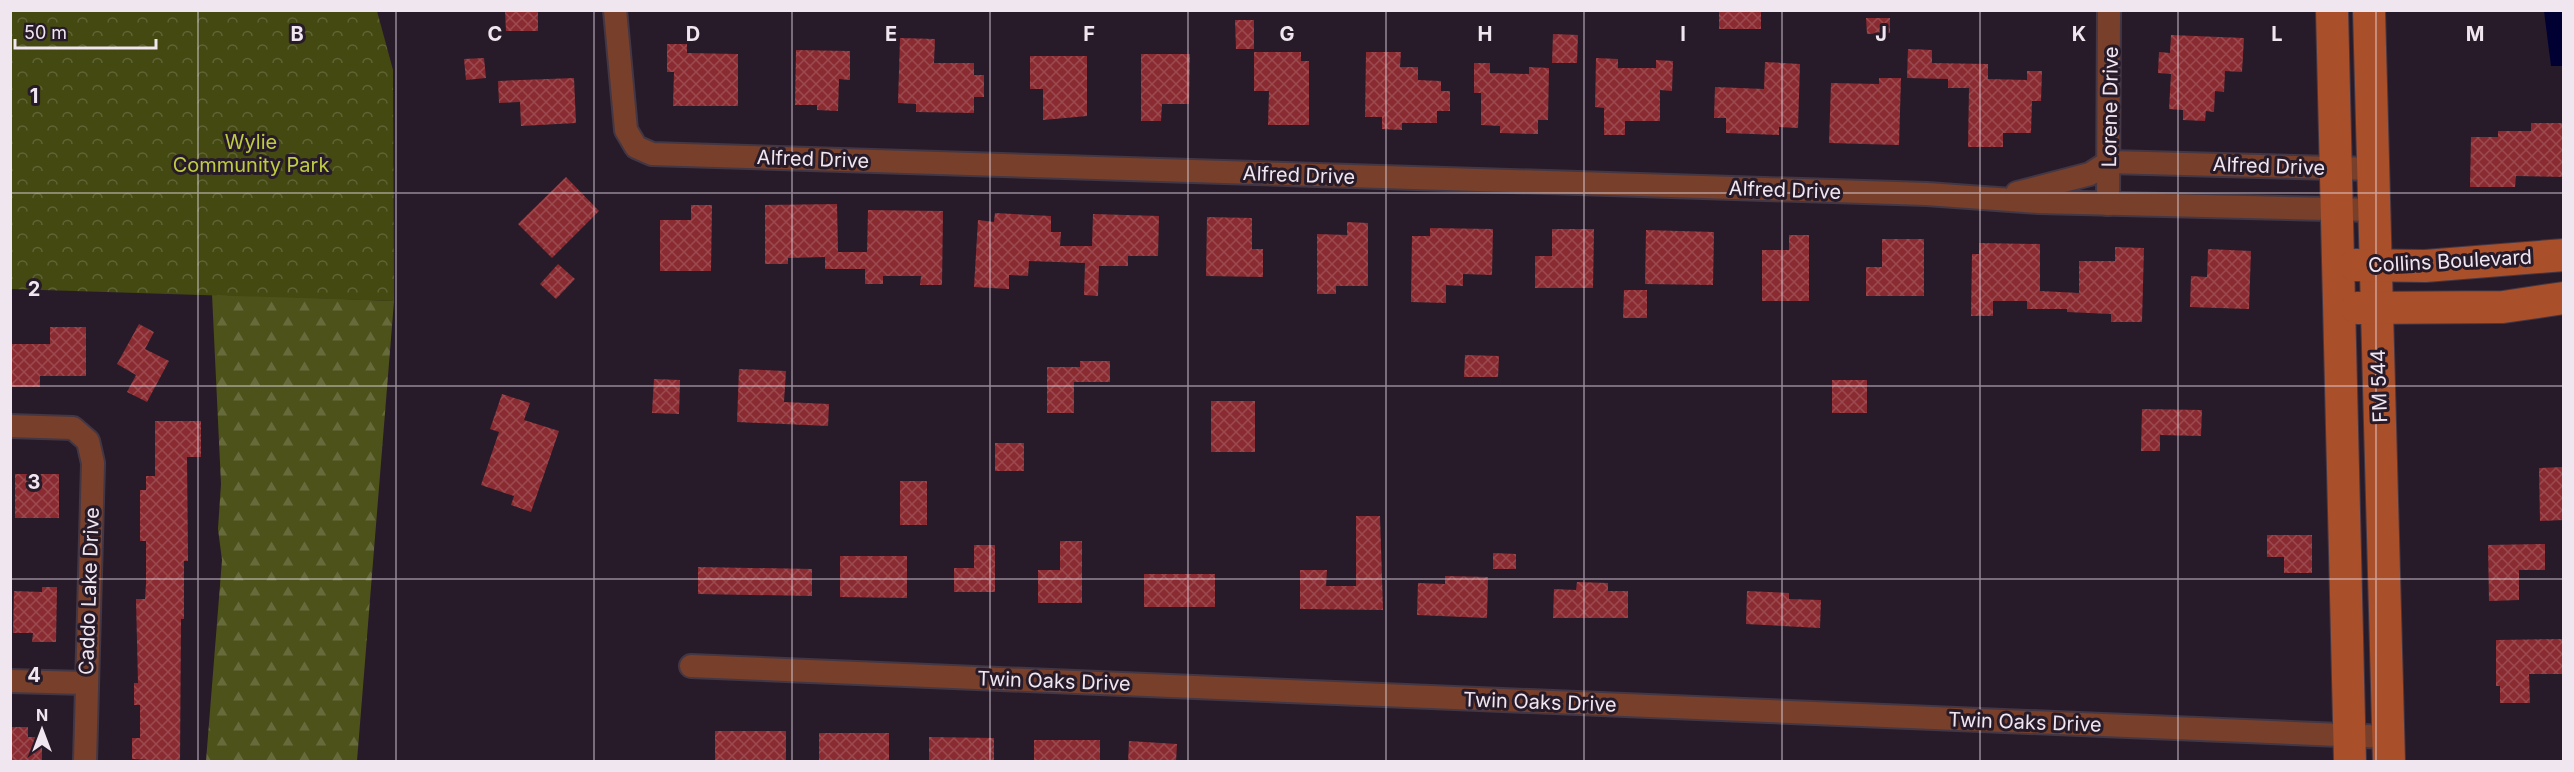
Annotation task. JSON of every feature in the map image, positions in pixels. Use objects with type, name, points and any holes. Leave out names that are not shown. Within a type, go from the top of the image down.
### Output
[{"type":"main road","name":"FM 544","points":[[2332,10],[2335,209],[2350,749]]},
{"type":"main road","name":"FM 544","points":[[2368,10],[2389,749]]},
{"type":"main road","name":"Collins Boulevard","points":[[2337,265],[2425,266],[2564,255]]},
{"type":"main road","points":[[2338,308],[2503,307],[2564,298]]},
{"type":"street","name":"Alfred Drive","points":[[615,10],[626,130],[636,147],[652,154],[1927,194],[2108,204],[2374,210]]},
{"type":"street","name":"Lorene Drive","points":[[2108,204],[2109,10]]},
{"type":"street","name":"Alfred Drive","points":[[1993,199],[2066,182],[2090,174],[2109,162],[2373,169]]},
{"type":"street","name":"Caddo Lake Drive","points":[[10,426],[72,428],[88,441],[93,463],[85,762]]},
{"type":"street","name":"Twin Oaks Drive","points":[[691,666],[2350,749],[2389,749]]},
{"type":"street","points":[[10,681],[86,683]]},
{"type":"green space","name":"Wylie Community Park","points":[[11,10],[377,11],[393,70],[394,301],[11,289]]},
{"type":"green space","points":[[212,294],[394,301],[357,761],[206,761],[222,560],[218,529],[221,484]]},
{"type":"shaded area","points":[[2544,11],[2563,11],[2563,66],[2551,66]]},
{"type":"building","points":[[505,10],[538,10],[538,31],[506,31]]},
{"type":"building","points":[[1719,10],[1761,10],[1761,29],[1719,29]]},
{"type":"building","points":[[1866,18],[1890,18],[1890,33],[1867,34]]},
{"type":"building","points":[[1235,20],[1254,20],[1254,49],[1236,49]]},
{"type":"building","points":[[1553,34],[1578,35],[1577,63],[1552,63]]},
{"type":"building","points":[[2171,35],[2244,38],[2242,72],[2225,71],[2224,92],[2215,91],[2214,112],[2206,111],[2205,121],[2183,120],[2183,110],[2169,109],[2171,74],[2158,73],[2159,52],[2170,53]]},
{"type":"building","points":[[900,38],[935,39],[934,63],[974,63],[974,75],[984,75],[984,97],[974,97],[974,113],[916,112],[916,104],[898,103]]},
{"type":"building","points":[[667,44],[687,44],[687,53],[738,54],[738,106],[673,106],[674,72],[667,72]]},
{"type":"building","points":[[1908,49],[1932,50],[1932,63],[1988,64],[1988,79],[2027,80],[2027,71],[2042,71],[2041,101],[2032,101],[2031,133],[2003,133],[2003,147],[1968,147],[1969,88],[1948,88],[1948,79],[1907,78]]},
{"type":"building","points":[[796,50],[850,51],[850,80],[839,79],[838,111],[817,110],[817,105],[795,105]]},
{"type":"building","points":[[1254,52],[1301,52],[1301,61],[1309,61],[1309,125],[1268,125],[1269,91],[1254,91]]},
{"type":"building","points":[[1366,52],[1401,52],[1400,67],[1418,67],[1418,80],[1441,81],[1441,91],[1450,91],[1450,111],[1437,111],[1437,123],[1402,123],[1402,130],[1382,129],[1382,117],[1365,117]]},
{"type":"building","points":[[1141,54],[1190,54],[1189,104],[1162,104],[1161,121],[1141,121]]},
{"type":"building","points":[[1030,56],[1087,56],[1087,116],[1043,120],[1043,89],[1030,89]]},
{"type":"building","points":[[484,58],[486,78],[466,80],[464,59]]},
{"type":"building","points":[[1596,58],[1618,59],[1618,68],[1656,68],[1656,60],[1673,61],[1672,91],[1660,90],[1660,121],[1625,121],[1625,135],[1604,135],[1604,108],[1595,107]]},
{"type":"building","points":[[1765,62],[1800,64],[1798,128],[1779,127],[1779,135],[1726,133],[1726,118],[1714,118],[1715,87],[1764,89]]},
{"type":"building","points":[[1474,63],[1490,63],[1490,73],[1529,74],[1529,67],[1549,68],[1548,120],[1538,120],[1538,134],[1500,133],[1500,126],[1481,125],[1481,93],[1474,93]]},
{"type":"building","points":[[574,78],[576,123],[521,126],[520,102],[499,103],[498,81]]},
{"type":"building","points":[[1879,78],[1901,78],[1899,145],[1829,143],[1831,83],[1879,84]]},
{"type":"building","points":[[2531,123],[2564,123],[2564,177],[2516,176],[2515,187],[2470,187],[2471,137],[2498,137],[2498,131],[2531,131]]},
{"type":"building","points":[[566,177],[599,211],[552,258],[518,224]]},
{"type":"building","points":[[837,204],[838,252],[867,252],[868,210],[943,211],[942,285],[920,285],[921,276],[883,276],[883,284],[865,284],[865,269],[825,269],[825,257],[788,258],[788,264],[765,264],[765,205]]},
{"type":"building","points":[[691,205],[712,205],[711,271],[660,271],[660,220],[691,220]]},
{"type":"building","points":[[995,213],[1051,216],[1051,232],[1061,232],[1060,246],[1092,246],[1093,214],[1159,216],[1158,256],[1128,256],[1128,266],[1099,266],[1098,296],[1084,295],[1085,263],[1029,261],[1028,276],[1009,275],[1009,289],[974,287],[978,220],[994,222]]},
{"type":"building","points":[[1207,217],[1252,218],[1252,249],[1263,249],[1263,277],[1206,276]]},
{"type":"building","points":[[1347,222],[1368,223],[1368,286],[1336,286],[1336,294],[1317,294],[1317,234],[1347,235]]},
{"type":"building","points":[[1430,228],[1493,229],[1492,275],[1463,274],[1463,286],[1446,285],[1446,303],[1411,302],[1412,236],[1430,236]]},
{"type":"building","points":[[1552,229],[1594,229],[1593,288],[1535,288],[1535,256],[1552,256]]},
{"type":"building","points":[[1646,230],[1714,232],[1713,285],[1645,284]]},
{"type":"building","points":[[1789,235],[1809,235],[1809,301],[1762,301],[1762,250],[1789,250]]},
{"type":"building","points":[[1882,239],[1924,239],[1924,296],[1866,296],[1866,267],[1882,267]]},
{"type":"building","points":[[1979,243],[2040,244],[2040,291],[2079,293],[2079,261],[2115,261],[2115,247],[2144,248],[2142,322],[2111,322],[2111,314],[2067,312],[2067,309],[2027,309],[2027,301],[1993,301],[1993,316],[1971,316],[1972,254],[1979,254]]},
{"type":"building","points":[[2208,249],[2251,251],[2249,309],[2190,307],[2191,276],[2207,277]]},
{"type":"building","points":[[558,264],[575,279],[556,299],[540,284]]},
{"type":"building","points":[[1624,290],[1647,290],[1647,318],[1623,318]]},
{"type":"building","points":[[139,324],[154,332],[145,349],[169,361],[147,402],[127,392],[136,375],[117,364]]},
{"type":"building","points":[[50,327],[86,327],[86,376],[40,376],[40,387],[10,387],[10,344],[50,344]]},
{"type":"building","points":[[1465,355],[1499,356],[1498,377],[1464,377]]},
{"type":"building","points":[[1080,361],[1110,361],[1110,382],[1074,382],[1074,413],[1047,413],[1047,367],[1080,367]]},
{"type":"building","points":[[739,369],[786,371],[784,402],[829,404],[828,426],[737,422]]},
{"type":"building","points":[[654,379],[680,380],[679,414],[652,413]]},
{"type":"building","points":[[1832,380],[1867,380],[1867,413],[1832,413]]},
{"type":"building","points":[[502,394],[530,403],[524,420],[559,431],[531,512],[511,505],[514,496],[481,485],[499,432],[490,429]]},
{"type":"building","points":[[1211,401],[1255,401],[1255,452],[1211,452]]},
{"type":"building","points":[[2142,409],[2202,410],[2201,436],[2160,435],[2160,451],[2141,451]]},
{"type":"building","points":[[155,421],[201,421],[201,457],[187,457],[188,561],[184,561],[184,619],[181,619],[180,762],[132,759],[132,738],[140,738],[140,705],[134,705],[134,683],[138,683],[136,599],[145,599],[146,584],[146,541],[140,541],[140,490],[146,490],[146,476],[155,476]]},
{"type":"building","points":[[995,443],[1024,443],[1024,471],[995,471]]},
{"type":"building","points":[[2564,467],[2564,520],[2540,521],[2539,468]]},
{"type":"building","points":[[15,474],[59,474],[59,518],[15,518]]},
{"type":"building","points":[[900,481],[927,481],[927,525],[900,525]]},
{"type":"building","points":[[1356,516],[1380,516],[1383,610],[1300,609],[1300,570],[1327,570],[1326,586],[1356,586]]},
{"type":"building","points":[[2267,535],[2312,535],[2312,573],[2284,573],[2284,557],[2267,557]]},
{"type":"building","points":[[1060,541],[1082,541],[1082,603],[1038,603],[1038,570],[1060,570]]},
{"type":"building","points":[[2545,544],[2545,570],[2519,570],[2519,600],[2489,601],[2488,545]]},
{"type":"building","points":[[974,545],[995,545],[995,592],[954,592],[954,568],[974,568]]},
{"type":"building","points":[[1493,553],[1516,554],[1516,569],[1493,569]]},
{"type":"building","points":[[840,556],[907,556],[907,598],[840,597]]},
{"type":"building","points":[[698,567],[812,569],[812,596],[698,594]]},
{"type":"building","points":[[1144,574],[1215,574],[1215,607],[1144,607]]},
{"type":"building","points":[[1445,576],[1488,577],[1487,618],[1417,615],[1418,583],[1445,584]]},
{"type":"building","points":[[1577,582],[1608,583],[1608,591],[1628,591],[1628,618],[1553,618],[1554,589],[1576,590]]},
{"type":"building","points":[[42,587],[57,587],[56,642],[32,642],[33,633],[13,633],[14,591],[42,592]]},
{"type":"building","points":[[1747,591],[1789,593],[1789,599],[1821,600],[1820,628],[1746,624]]},
{"type":"building","points":[[2563,639],[2564,674],[2529,674],[2530,703],[2500,703],[2500,686],[2496,686],[2496,640]]},
{"type":"building","points":[[10,727],[28,727],[28,737],[42,737],[42,762],[10,762]]},
{"type":"building","points":[[715,731],[786,731],[786,762],[715,760]]},
{"type":"building","points":[[819,733],[889,733],[889,762],[819,762]]},
{"type":"building","points":[[929,737],[994,738],[994,762],[929,762]]},
{"type":"building","points":[[1034,740],[1100,740],[1100,762],[1034,762]]},
{"type":"building","points":[[1129,741],[1177,744],[1176,762],[1128,762]]}]
